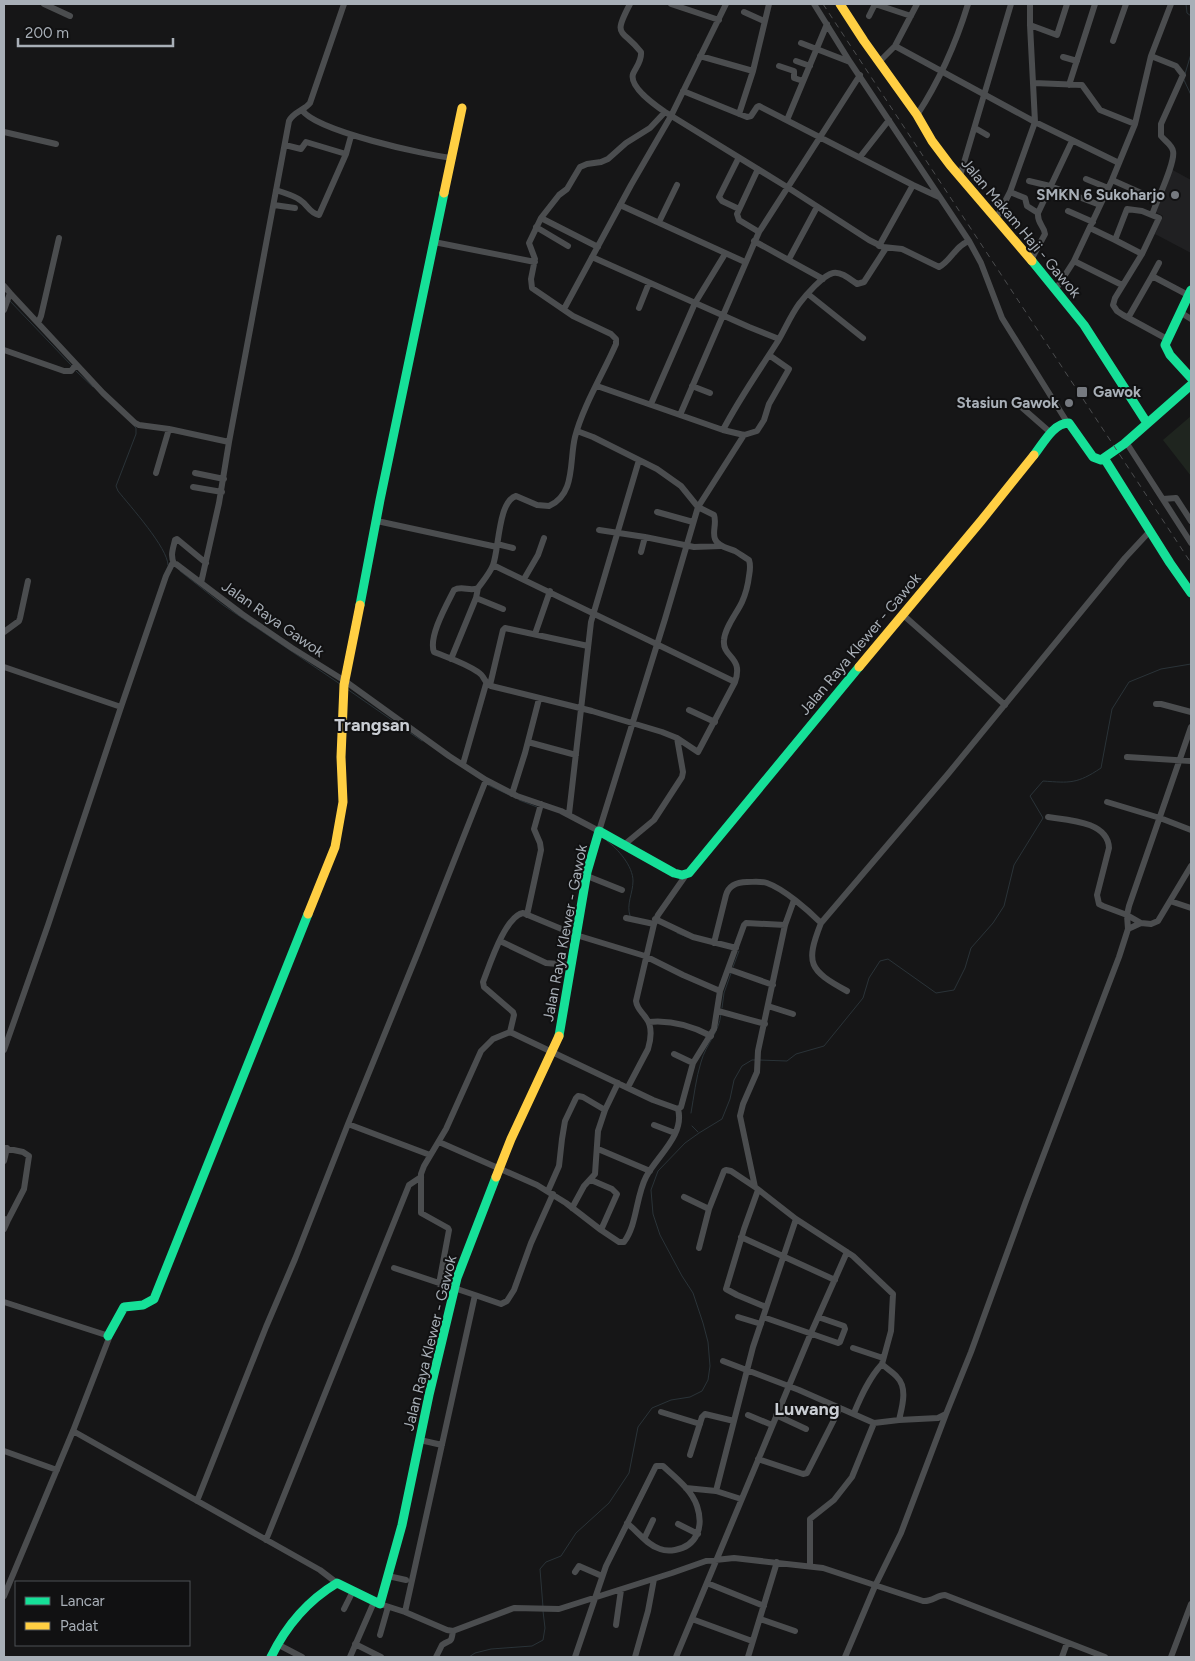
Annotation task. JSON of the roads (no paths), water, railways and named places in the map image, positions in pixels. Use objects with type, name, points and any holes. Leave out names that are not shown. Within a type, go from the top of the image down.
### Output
[{"type":"street","points":[[44,4],[70,16]]},
{"type":"street","points":[[201,583],[222,492],[229,442],[290,119],[309,105],[312,99],[344,4]]},
{"type":"street","points":[[630,4],[620,26],[623,35],[642,54],[632,76],[633,82],[649,100],[668,114],[883,247],[902,249],[938,267],[944,264],[963,243],[970,241]]},
{"type":"street","points":[[673,4],[719,20]]},
{"type":"street","points":[[564,308],[668,114],[684,91],[726,4]]},
{"type":"street","points":[[739,114],[753,71],[769,4]]},
{"type":"street","points":[[814,4],[850,62],[970,241],[981,263],[1002,318],[1067,422],[1092,457],[1098,460],[1104,458],[1126,442],[1191,385]]},
{"type":"street","name":"Jalan Makam Haji - Gawok","points":[[840,4],[941,153],[1056,290],[1094,339],[1147,423]]},
{"type":"street","points":[[869,16],[875,4],[911,16]]},
{"type":"street","points":[[879,62],[895,46],[917,4]]},
{"type":"street","points":[[917,115],[943,71],[960,30],[968,4]]},
{"type":"street","points":[[960,176],[1011,4]]},
{"type":"street","points":[[996,219],[1010,192],[1035,122],[1029,4]]},
{"type":"street","points":[[1030,25],[1057,35],[1067,4]]},
{"type":"street","points":[[1069,85],[1095,4]]},
{"type":"street","points":[[1113,41],[1126,4]]},
{"type":"street","points":[[1056,290],[1074,261],[1119,163],[1134,124],[1151,56],[1171,4]]},
{"type":"street","points":[[744,12],[764,21]]},
{"type":"street","points":[[787,120],[827,24]]},
{"type":"street","points":[[801,43],[850,62]]},
{"type":"street","points":[[895,46],[1035,122],[1119,163]]},
{"type":"street","points":[[700,56],[753,71]]},
{"type":"street","points":[[1151,56],[1176,66],[1183,75],[1161,124],[1161,136],[1172,147],[1174,155],[1172,165],[1152,214]]},
{"type":"street","points":[[1063,57],[1077,61]]},
{"type":"street","points":[[796,62],[810,66]]},
{"type":"street","points":[[779,66],[793,70],[794,78],[803,81]]},
{"type":"street","points":[[680,415],[754,241],[860,75]]},
{"type":"street","points":[[1034,83],[1083,86],[1100,110],[1134,124]]},
{"type":"street","points":[[684,91],[750,117],[759,106],[940,197]]},
{"type":"street","points":[[4,1596],[74,1432],[108,1341],[108,1336],[124,1307],[139,1306],[154,1299],[278,986],[336,847],[343,802],[341,758],[344,685],[380,500],[462,108]]},
{"type":"street","points":[[302,110],[308,116],[351,136],[452,158]]},
{"type":"street","points":[[452,659],[476,598],[478,588],[493,565],[503,514],[508,502],[512,496],[517,496],[544,507],[552,505],[560,499],[569,483],[572,453],[577,431],[616,344],[616,339],[611,334],[573,316],[564,308],[532,288],[531,279],[535,262],[529,244],[541,218],[567,189],[580,167],[608,159],[626,143],[668,114]]},
{"type":"street","points":[[860,157],[889,120]]},
{"type":"street","points":[[975,128],[988,135]]},
{"type":"street","points":[[4,132],[56,144]]},
{"type":"street","points":[[276,190],[298,199],[311,212],[319,215],[346,154],[351,136]]},
{"type":"street","points":[[1031,260],[1045,234],[1045,230],[1039,222],[1038,213],[1072,141]]},
{"type":"street","points":[[285,145],[301,149],[306,142],[346,154]]},
{"type":"street","points":[[738,158],[719,197],[722,201],[738,209]]},
{"type":"street","points":[[758,169],[738,209],[737,216],[739,220],[759,232]]},
{"type":"street","points":[[1086,179],[1108,188]]},
{"type":"street","points":[[1112,180],[1157,200]]},
{"type":"street","points":[[1030,182],[1050,186],[1100,204]]},
{"type":"street","points":[[659,222],[677,185]]},
{"type":"street","points":[[723,430],[798,306],[808,294],[830,274],[836,272],[857,284],[861,283],[872,271],[913,185]]},
{"type":"street","points":[[1010,192],[1025,198],[1027,206],[1038,213]]},
{"type":"street","points":[[274,205],[295,208]]},
{"type":"street","points":[[620,205],[745,262]]},
{"type":"street","points":[[788,259],[817,207]]},
{"type":"street","points":[[1115,240],[1127,209],[1152,214],[1159,218],[1142,254],[1122,285],[1113,306],[1128,318],[1167,339]]},
{"type":"street","points":[[1068,211],[1142,254]]},
{"type":"street","points":[[541,218],[598,247]]},
{"type":"street","points":[[536,227],[568,246]]},
{"type":"street","points":[[39,321],[59,238]]},
{"type":"street","points":[[754,241],[823,279]]},
{"type":"street","points":[[434,242],[535,262]]},
{"type":"street","points":[[650,404],[695,303],[725,254]]},
{"type":"street","points":[[592,257],[779,339]]},
{"type":"street","points":[[1074,261],[1122,285]]},
{"type":"street","points":[[1128,318],[1159,263]]},
{"type":"street","points":[[1152,276],[1190,292],[1167,339],[1166,348],[1191,378]]},
{"type":"street","points":[[638,308],[649,283]]},
{"type":"street","points":[[4,286],[9,296],[39,321],[75,367],[135,423],[229,442]]},
{"type":"street","points":[[808,294],[864,338]]},
{"type":"street","points":[[4,310],[9,296]]},
{"type":"street","points":[[1180,312],[1191,319]]},
{"type":"street","points":[[4,350],[68,372],[75,367]]},
{"type":"street","points":[[597,386],[723,430],[744,435],[757,430],[762,424],[769,404],[789,371],[789,368],[769,355]]},
{"type":"street","points":[[692,386],[710,393]]},
{"type":"street","points":[[1019,405],[1051,433]]},
{"type":"street","name":"Jalan Raya Klewer - Gawok","points":[[381,1604],[402,1525],[454,1288],[499,1168],[524,1110],[553,1051],[562,1020],[587,876],[599,830],[678,875],[689,873],[981,521],[1051,433],[1060,424],[1067,422]]},
{"type":"street","points":[[156,473],[169,429]]},
{"type":"street","points":[[478,588],[475,590],[455,589],[437,627],[433,650],[480,673],[488,684],[662,732],[677,738],[698,752],[735,682],[738,672],[738,665],[725,648],[724,640],[725,634],[746,592],[749,560],[718,544],[715,538],[716,519],[714,516],[698,507],[676,482],[657,469],[577,431]]},
{"type":"street","points":[[599,830],[658,644],[698,507],[744,435]]},
{"type":"street","points":[[1126,442],[1191,544]]},
{"type":"street","points":[[1104,458],[1191,593]]},
{"type":"street","points":[[569,814],[580,709],[593,614],[639,460]]},
{"type":"street","points":[[195,473],[224,479]]},
{"type":"street","points":[[193,487],[222,492]]},
{"type":"street","points":[[1163,499],[1176,498],[1191,522]]},
{"type":"street","points":[[657,512],[694,522]]},
{"type":"street","points":[[377,521],[514,548]]},
{"type":"street","points":[[599,530],[699,548],[722,546]]},
{"type":"street","points":[[847,991],[825,979],[818,973],[812,962],[812,949],[822,923],[1005,705],[1125,558],[1150,531]]},
{"type":"street","points":[[641,552],[644,537]]},
{"type":"street","points":[[524,579],[538,554],[544,538]]},
{"type":"street","points":[[4,1050],[121,707],[172,565],[176,539],[206,563]]},
{"type":"street","name":"Jalan Raya Gawok","points":[[172,565],[178,565],[242,614],[463,764],[486,782],[540,807],[569,814],[599,830]]},
{"type":"street","points":[[493,565],[735,682]]},
{"type":"street","points":[[4,632],[19,621],[28,581]]},
{"type":"street","points":[[535,634],[550,591]]},
{"type":"street","points":[[476,598],[503,609]]},
{"type":"street","points":[[902,614],[1005,705]]},
{"type":"street","points":[[463,764],[504,629],[508,628],[588,646]]},
{"type":"street","points":[[4,666],[121,707]]},
{"type":"street","points":[[512,794],[539,699]]},
{"type":"street","points":[[1156,704],[1191,712]]},
{"type":"street","points":[[689,710],[715,722]]},
{"type":"street","points":[[846,1657],[875,1586],[901,1533],[1119,958],[1128,928],[1127,915],[1191,727]]},
{"type":"street","points":[[624,844],[654,820],[682,778],[683,772],[677,738]]},
{"type":"street","points":[[528,742],[576,755]]},
{"type":"street","points":[[1127,757],[1191,761]]},
{"type":"street","points":[[197,1501],[486,782]]},
{"type":"street","points":[[1107,802],[1160,818],[1191,830]]},
{"type":"street","points":[[526,915],[541,850],[534,830],[540,807]]},
{"type":"street","points":[[1048,817],[1089,824],[1101,831],[1109,843],[1109,848],[1097,896],[1098,900],[1103,906],[1127,915],[1141,923],[1156,923],[1191,866]]},
{"type":"street","points":[[628,1087],[648,1049],[651,1029],[649,1022],[639,1010],[636,1002],[654,922],[686,875]]},
{"type":"street","points":[[587,876],[622,890]]},
{"type":"street","points":[[714,943],[728,888],[742,882],[764,882],[774,886],[822,923]]},
{"type":"street","points":[[766,1307],[736,1295],[726,1288],[757,1189],[740,1120],[741,1111],[757,1072],[759,1048],[785,925],[794,900]]},
{"type":"street","points":[[1170,901],[1191,908]]},
{"type":"street","points":[[510,1032],[513,1012],[484,986],[483,982],[500,941],[515,916],[521,913],[576,935],[645,956],[720,991]]},
{"type":"street","points":[[626,918],[654,922],[693,937],[736,948]]},
{"type":"street","points":[[678,1109],[681,1107],[693,1063],[711,1036],[716,1024],[720,1011],[720,991],[731,970],[736,948],[746,923],[785,925]]},
{"type":"street","points":[[1128,928],[1141,923]]},
{"type":"street","points":[[500,941],[546,963],[571,965]]},
{"type":"street","points":[[731,970],[773,984]]},
{"type":"street","points":[[768,1006],[793,1014]]},
{"type":"street","points":[[720,1011],[765,1024]]},
{"type":"street","points":[[649,1022],[679,1024],[711,1036]]},
{"type":"street","points":[[439,1284],[449,1230],[421,1214],[422,1172],[430,1154],[446,1129],[481,1051],[489,1042],[510,1032],[653,1100],[678,1109]]},
{"type":"street","points":[[674,1054],[693,1063]]},
{"type":"street","points":[[572,1208],[584,1186],[595,1174],[598,1127],[618,1083]]},
{"type":"street","points":[[394,1268],[501,1304],[507,1301],[514,1290],[551,1193],[559,1166],[566,1121],[576,1098],[578,1096],[582,1097],[605,1110]]},
{"type":"street","points":[[439,1142],[551,1193],[601,1230],[619,1242],[624,1242],[630,1231],[645,1179],[672,1141],[680,1120],[678,1109]]},
{"type":"street","points":[[348,1124],[430,1154]]},
{"type":"street","points":[[654,1124],[675,1133]]},
{"type":"street","points":[[4,1161],[5,1148],[26,1153],[29,1156],[24,1189],[6,1220],[4,1230]]},
{"type":"street","points":[[598,1149],[650,1171]]},
{"type":"street","points":[[699,1248],[709,1209],[722,1174],[726,1170],[731,1171],[796,1219],[847,1252],[894,1295],[891,1331],[883,1361],[864,1391],[854,1414]]},
{"type":"street","points":[[266,1540],[409,1185],[421,1177]]},
{"type":"street","points":[[590,1180],[612,1189],[617,1194],[601,1230]]},
{"type":"street","points":[[684,1198],[709,1209]]},
{"type":"street","points":[[716,1491],[747,1370],[796,1219]]},
{"type":"street","points":[[741,1237],[783,1258],[835,1280]]},
{"type":"street","points":[[676,1657],[776,1415],[847,1252]]},
{"type":"street","points":[[405,1612],[475,1295]]},
{"type":"street","points":[[4,1302],[108,1336]]},
{"type":"street","points":[[738,1317],[761,1324]]},
{"type":"street","points":[[763,1317],[840,1342],[845,1329],[844,1326],[818,1317]]},
{"type":"street","points":[[853,1348],[883,1361],[897,1376],[902,1384],[903,1398],[899,1420]]},
{"type":"street","points":[[722,1361],[789,1386],[874,1423],[940,1418],[946,1414]]},
{"type":"street","points":[[758,1459],[803,1474],[807,1473],[840,1408]]},
{"type":"street","points":[[661,1412],[700,1424]]},
{"type":"street","points":[[690,1454],[702,1417],[707,1414],[734,1421]]},
{"type":"street","points":[[748,1415],[772,1426]]},
{"type":"street","points":[[776,1415],[806,1429]]},
{"type":"street","points":[[810,1566],[810,1519],[834,1500],[852,1478],[874,1423]]},
{"type":"street","points":[[74,1432],[320,1570],[353,1591],[447,1630],[453,1631],[514,1608],[559,1609],[706,1561],[744,1558],[823,1568],[928,1602],[941,1595],[945,1595],[1105,1657]]},
{"type":"street","points":[[420,1440],[442,1445]]},
{"type":"street","points":[[4,1451],[57,1470]]},
{"type":"street","points":[[575,1657],[602,1576],[627,1523],[656,1466],[663,1466],[686,1488],[697,1506],[698,1534],[688,1546],[667,1551],[656,1548],[627,1523]]},
{"type":"street","points":[[686,1488],[716,1491],[741,1499]]},
{"type":"street","points":[[644,1539],[653,1520]]},
{"type":"street","points":[[678,1524],[698,1534]]},
{"type":"street","points":[[748,1657],[777,1562]]},
{"type":"street","points":[[575,1572],[579,1566],[602,1576]]},
{"type":"street","points":[[388,1576],[406,1580]]},
{"type":"street","points":[[635,1657],[648,1611],[654,1579]]},
{"type":"street","points":[[271,1657],[287,1629],[311,1602],[327,1588],[338,1582]]},
{"type":"street","points":[[707,1583],[764,1606]]},
{"type":"street","points":[[616,1626],[621,1590]]},
{"type":"street","points":[[344,1609],[353,1591]]},
{"type":"street","points":[[380,1635],[381,1604]]},
{"type":"street","points":[[350,1657],[355,1644],[381,1604]]},
{"type":"street","points":[[1171,1657],[1191,1604]]},
{"type":"street","points":[[692,1619],[752,1641]]},
{"type":"street","points":[[760,1619],[795,1630]]},
{"type":"street","points":[[436,1657],[442,1645],[451,1641],[453,1631]]},
{"type":"street","points":[[1062,1657],[1067,1643]]},
{"type":"street","points":[[277,1644],[302,1657]]},
{"type":"street","points":[[355,1644],[381,1657]]},
{"type":"waterway","points":[[1186,4],[1187,13],[1191,16]]},
{"type":"waterway","points":[[1185,74],[1191,54]]},
{"type":"waterway","points":[[1184,80],[1191,95]]},
{"type":"waterway","points":[[9,300],[72,366]]},
{"type":"waterway","points":[[76,371],[93,387]]},
{"type":"waterway","points":[[134,426],[136,434],[116,486],[162,548],[168,565]]},
{"type":"waterway","points":[[180,571],[223,605],[340,684]]},
{"type":"waterway","points":[[759,1060],[787,1061],[796,1054],[824,1046],[863,998],[869,978],[880,961],[888,959],[936,993],[954,990],[965,968],[971,948],[993,923],[1004,906],[1014,865],[1043,818],[1030,796],[1043,781],[1079,780],[1101,768],[1112,709],[1129,682],[1161,669],[1191,664]]},
{"type":"waterway","points":[[347,689],[422,741]]},
{"type":"waterway","points":[[488,785],[509,795]]},
{"type":"waterway","points":[[519,800],[537,807]]},
{"type":"waterway","points":[[607,841],[624,858],[632,875],[630,916]]},
{"type":"waterway","points":[[677,933],[687,937]]},
{"type":"waterway","points":[[733,967],[739,951]]},
{"type":"waterway","points":[[722,1008],[724,993],[731,973]]},
{"type":"waterway","points":[[691,1113],[701,1062],[718,1027],[721,1014]]},
{"type":"waterway","points":[[543,1607],[540,1569],[546,1562],[561,1556],[576,1533],[609,1503],[629,1473],[638,1427],[652,1408],[671,1400],[690,1397],[702,1391],[708,1380],[710,1366],[708,1342],[703,1323],[693,1293],[660,1235],[653,1214],[651,1190],[658,1171],[685,1143],[722,1119],[730,1099],[734,1080],[742,1066],[755,1060]]},
{"type":"waterway","points":[[692,1126],[698,1132]]},
{"type":"waterway","points":[[469,1657],[475,1653],[491,1649],[532,1646],[543,1640],[545,1628],[543,1611]]},
{"type":"railway","points":[[823,4],[1191,563]]},
{"type":"place","name":"SMKN 6 Sukoharjo","points":[[1175,195]]},
{"type":"place","name":"Gawok","points":[[1082,392]]},
{"type":"place","name":"Stasiun Gawok","points":[[1069,403]]},
{"type":"district","name":"Trangsan","points":[[372,725]]},
{"type":"district","name":"Luwang","points":[[807,1409]]}]
